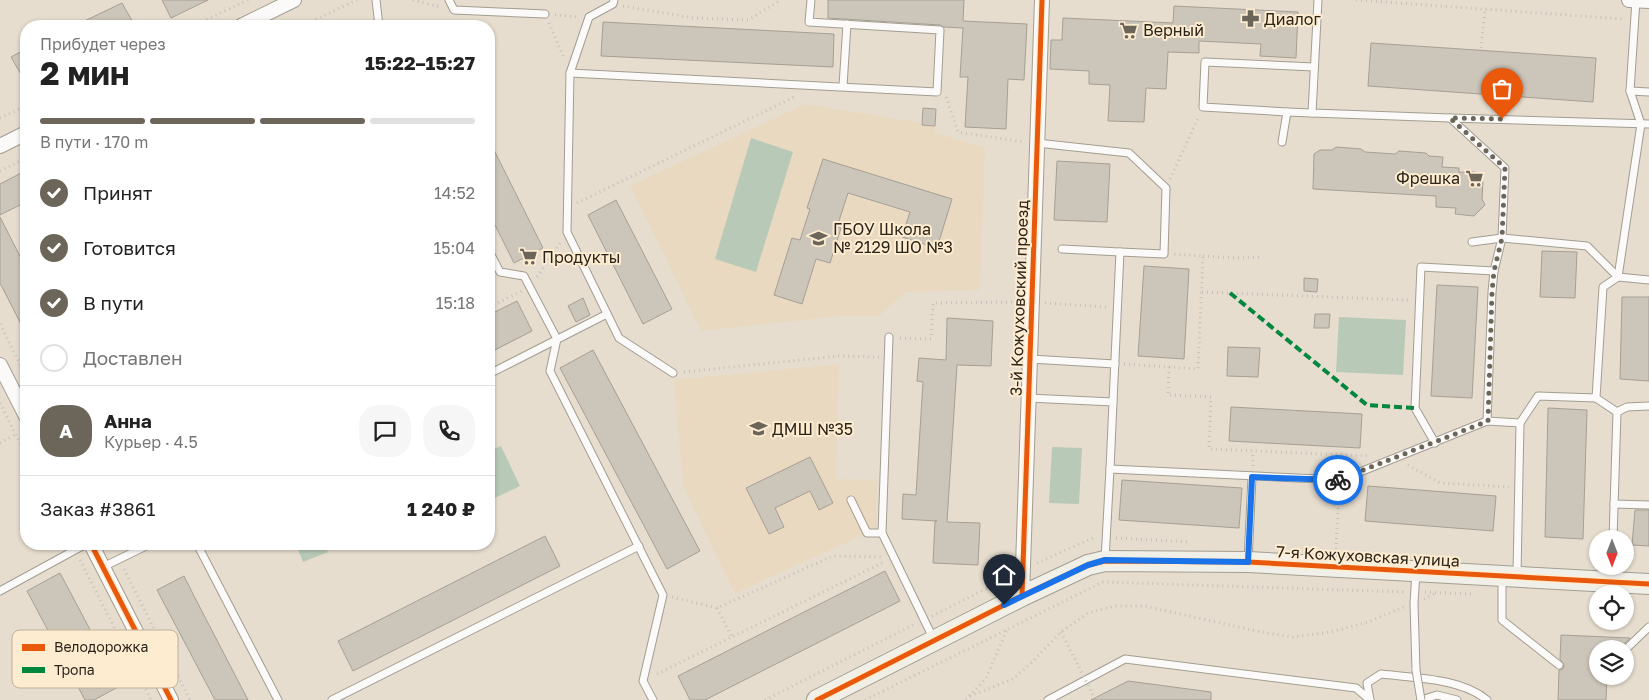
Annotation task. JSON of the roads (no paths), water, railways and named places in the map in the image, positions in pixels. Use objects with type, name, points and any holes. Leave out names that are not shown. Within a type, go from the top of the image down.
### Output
[{"type":"street","points":[[253,20],[294,0]]},
{"type":"street","name":"3-й Кожуховский проезд","points":[[1022,596],[1042,0]]},
{"type":"street","points":[[1629,0],[1649,1]]},
{"type":"street","points":[[0,146],[20,136]]},
{"type":"street","points":[[2,375],[20,406]]},
{"type":"street","points":[[94,550],[135,630]]},
{"type":"street","name":"7-я Кожуховская улица","points":[[817,700],[1022,596],[1088,565],[1105,560],[1248,562],[1509,577],[1589,575]]},
{"type":"street","name":"7-я Кожуховская улица","points":[[1616,575],[1649,584]]},
{"type":"street","points":[[165,688],[171,700]]},
{"type":"lane","points":[[376,0],[378,20]]},
{"type":"lane","points":[[449,0],[454,10],[545,14]]},
{"type":"lane","points":[[570,73],[937,92],[940,30],[809,22],[811,0]]},
{"type":"lane","points":[[1312,112],[1318,0]]},
{"type":"lane","points":[[1618,277],[1640,124],[1630,91],[1636,0]]},
{"type":"lane","points":[[614,2],[589,17],[570,73],[567,232],[619,338],[673,373]]},
{"type":"lane","points":[[843,86],[847,24]]},
{"type":"lane","points":[[1314,67],[1205,62],[1203,107],[1287,112],[1649,124]]},
{"type":"lane","points":[[1630,91],[1649,92]]},
{"type":"lane","points":[[1282,142],[1287,112]]},
{"type":"lane","points":[[1450,118],[1505,168],[1502,238],[1494,271],[1492,292],[1488,421]]},
{"type":"lane","points":[[1037,143],[1129,154],[1166,188],[1164,254],[1062,248]]},
{"type":"lane","points":[[1472,242],[1502,238],[1587,246],[1618,277]]},
{"type":"lane","points":[[1105,560],[1120,252]]},
{"type":"lane","points":[[495,262],[500,272],[524,276],[530,287],[556,339],[550,372],[663,595],[643,681],[653,700]]},
{"type":"lane","points":[[1435,443],[1415,408],[1421,268],[1494,271]]},
{"type":"lane","points":[[1596,398],[1603,287],[1618,277],[1649,280]]},
{"type":"lane","points":[[495,371],[607,314]]},
{"type":"lane","points":[[889,337],[882,534],[892,558],[934,640]]},
{"type":"lane","points":[[1030,359],[1115,364]]},
{"type":"lane","points":[[1559,665],[1502,620],[1519,487],[1520,423],[1538,396],[1596,398],[1616,412]]},
{"type":"lane","points":[[1028,398],[1113,402]]},
{"type":"lane","points":[[1616,412],[1627,407],[1649,406]]},
{"type":"lane","points":[[1613,530],[1616,412]]},
{"type":"lane","points":[[1110,469],[1340,480],[1488,421],[1520,423]]},
{"type":"lane","points":[[1248,562],[1252,477]]},
{"type":"lane","points":[[851,500],[867,533],[882,534]]},
{"type":"lane","points":[[1614,504],[1649,505]]},
{"type":"lane","points":[[332,700],[639,546]]},
{"type":"lane","points":[[0,591],[75,550]]},
{"type":"lane","points":[[103,567],[138,550]]},
{"type":"lane","points":[[200,550],[278,700]]},
{"type":"lane","points":[[1416,571],[1414,592],[1416,670],[1421,700],[1436,695],[1457,700]]},
{"type":"lane","points":[[1634,641],[1649,627]]},
{"type":"lane","points":[[1048,700],[1125,659],[1356,688],[1370,700]]},
{"type":"lane","points":[[1370,700],[1367,683],[1381,674],[1455,684],[1487,700]]},
{"type":"place","name":"Диалог","points":[[1250,19]]},
{"type":"place","name":"Верный","points":[[1129,30]]},
{"type":"place","name":"Фрешка","points":[[1474,178]]},
{"type":"place","name":"ГБОУ Школа № 2129 ШО №3","points":[[819,238]]},
{"type":"place","name":"Продукты","points":[[528,257]]},
{"type":"place","name":"ДМШ №35","points":[[758,429]]}]
